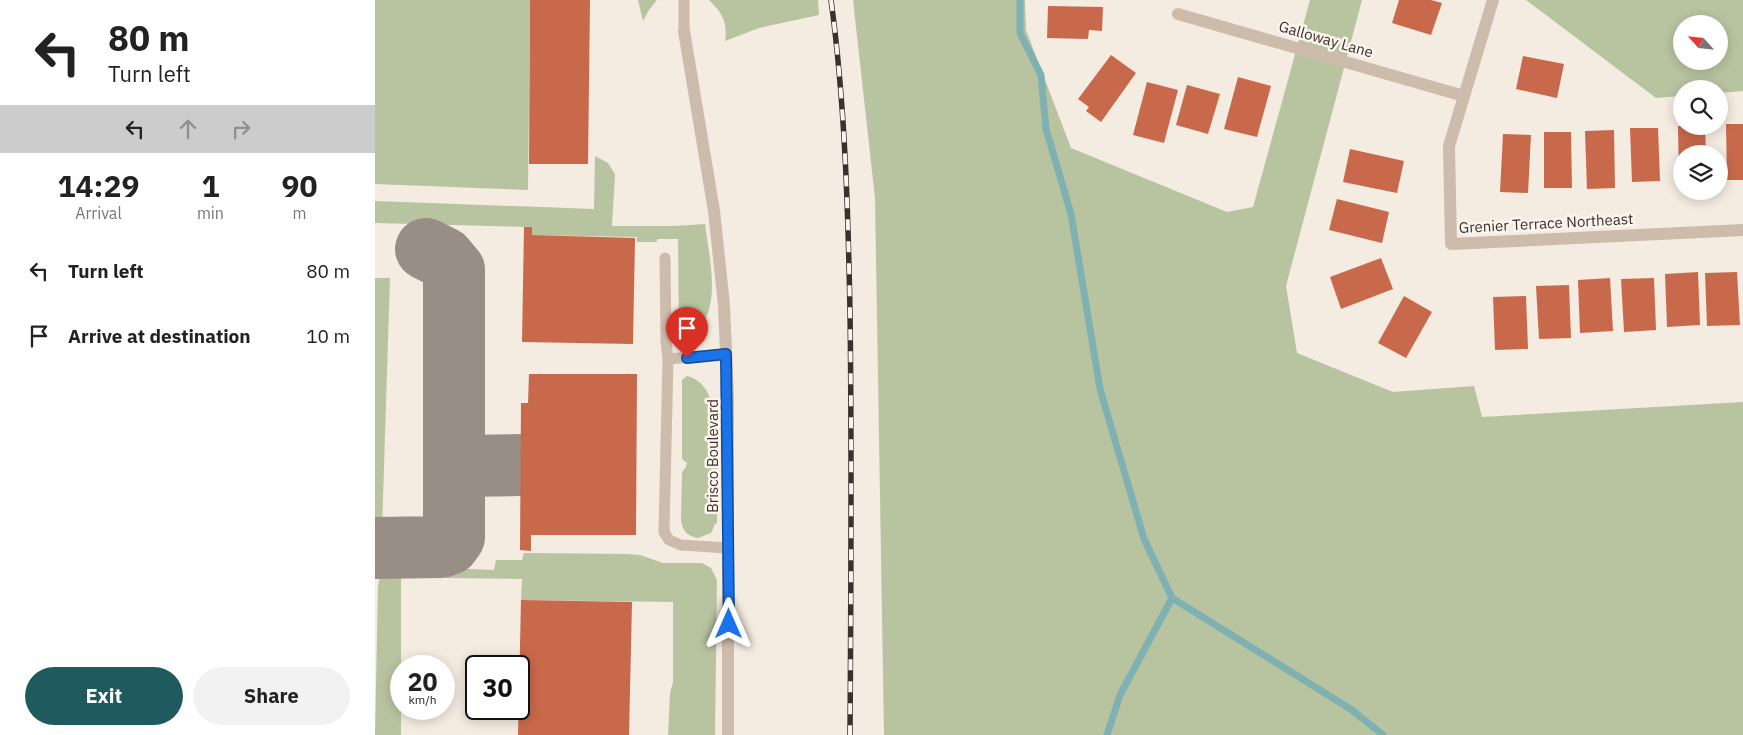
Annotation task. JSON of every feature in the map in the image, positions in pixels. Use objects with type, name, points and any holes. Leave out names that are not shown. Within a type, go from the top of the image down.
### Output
[{"type":"street","name":"Grenier Terrace Northeast","points":[[1493,0],[1449,146],[1451,244],[1743,230]]},
{"type":"street","name":"Galloway Lane","points":[[1179,14],[1464,96]]},
{"type":"street","name":"Brisco Boulevard","points":[[684,31],[714,211],[724,305],[728,548],[728,735]]},
{"type":"lane","points":[[684,0],[684,31]]},
{"type":"lane","points":[[665,258],[668,359],[664,532],[669,540],[681,545],[728,548]]},
{"type":"lane","points":[[668,359],[726,354]]},
{"type":"green space","points":[[375,0],[530,0],[528,190],[375,184]]},
{"type":"green space","points":[[638,0],[657,0],[643,21]]},
{"type":"green space","points":[[709,0],[818,0],[819,15],[759,28],[725,41],[725,23]]},
{"type":"green space","points":[[853,0],[1025,0],[1026,30],[1071,148],[1227,212],[1253,207],[1310,0],[1362,0],[1286,286],[1297,353],[1393,392],[1474,386],[1482,417],[1743,402],[1743,735],[884,735],[875,198]]},
{"type":"green space","points":[[1526,0],[1743,0],[1743,91],[1728,92],[1728,80],[1673,80],[1673,97],[1656,98]]},
{"type":"green space","points":[[595,156],[608,163],[615,174],[612,226],[705,224],[711,272],[712,289],[710,305],[705,319],[696,331],[682,339],[679,337],[678,239],[637,242],[637,237],[532,235],[532,227],[375,223],[375,201],[594,209]]},
{"type":"green space","points":[[375,278],[390,278],[382,530],[375,530]]},
{"type":"green space","points":[[687,376],[703,385],[709,395],[714,413],[717,414],[717,523],[711,533],[698,538],[687,533],[681,521],[682,472],[687,463],[682,459],[682,380]]},
{"type":"green space","points":[[524,553],[640,555],[663,563],[702,563],[711,568],[717,580],[715,735],[668,735],[670,693],[673,682],[673,602],[521,600],[522,579],[447,578],[442,574],[441,568],[494,570],[496,560],[522,560]]},
{"type":"green space","points":[[381,571],[398,572],[401,579],[401,655],[390,655],[390,720],[401,720],[401,735],[375,735],[378,586]]},
{"type":"building","points":[[530,0],[590,0],[588,164],[529,164]]},
{"type":"building","points":[[1399,0],[1431,0],[1442,3],[1431,35],[1392,23]]},
{"type":"building","points":[[1048,6],[1103,7],[1102,31],[1089,30],[1088,39],[1047,38]]},
{"type":"building","points":[[1111,55],[1136,73],[1101,122],[1086,111],[1089,107],[1078,99]]},
{"type":"building","points":[[1523,56],[1564,64],[1557,98],[1516,89]]},
{"type":"building","points":[[1238,77],[1271,86],[1257,137],[1224,129]]},
{"type":"building","points":[[1147,82],[1178,90],[1164,143],[1133,135]]},
{"type":"building","points":[[1187,85],[1220,94],[1208,134],[1176,125]]},
{"type":"building","points":[[1728,124],[1743,124],[1743,180],[1728,180],[1728,145],[1726,145]]},
{"type":"building","points":[[1630,128],[1658,128],[1660,181],[1632,182]]},
{"type":"building","points":[[1614,130],[1615,188],[1587,189],[1585,131]]},
{"type":"building","points":[[1544,132],[1571,132],[1572,188],[1544,188]]},
{"type":"building","points":[[1503,134],[1531,135],[1528,193],[1500,192]]},
{"type":"building","points":[[1678,135],[1705,135],[1706,145],[1678,145]]},
{"type":"building","points":[[1350,149],[1404,161],[1397,193],[1343,182]]},
{"type":"building","points":[[1337,199],[1389,212],[1382,243],[1329,230]]},
{"type":"building","points":[[524,227],[532,227],[532,235],[635,238],[633,344],[522,342]]},
{"type":"building","points":[[1381,258],[1393,289],[1341,309],[1330,277]]},
{"type":"building","points":[[1698,272],[1700,325],[1667,327],[1665,274]]},
{"type":"building","points":[[1737,272],[1740,325],[1707,326],[1705,273]]},
{"type":"building","points":[[1610,278],[1613,331],[1580,333],[1578,280]]},
{"type":"building","points":[[1654,278],[1656,330],[1624,332],[1621,279]]},
{"type":"building","points":[[1569,285],[1571,338],[1539,339],[1536,286]]},
{"type":"building","points":[[1404,296],[1432,312],[1406,358],[1378,343]]},
{"type":"building","points":[[1526,296],[1528,349],[1495,350],[1493,297]]},
{"type":"building","points":[[529,374],[637,374],[636,535],[531,535],[531,551],[520,550],[521,403],[528,403]]},
{"type":"building","points":[[521,600],[632,602],[629,735],[518,735],[518,720],[530,720],[530,655],[520,655]]},
{"type":"waterway","points":[[1020,0],[1020,33],[1041,75],[1046,129],[1071,214],[1100,389],[1144,539],[1172,598],[1352,710],[1383,735]]},
{"type":"waterway","points":[[1107,735],[1120,695],[1172,598]]},
{"type":"taxiway","points":[[375,548],[441,547],[449,544],[454,537],[454,270],[444,258],[426,249]]},
{"type":"taxiway","points":[[454,478],[456,473],[464,466],[521,465]]},
{"type":"railway","points":[[831,0],[840,78],[847,195],[851,365],[850,735]]},
{"type":"route","points":[[687,358],[726,354],[728,398],[729,624]]}]
